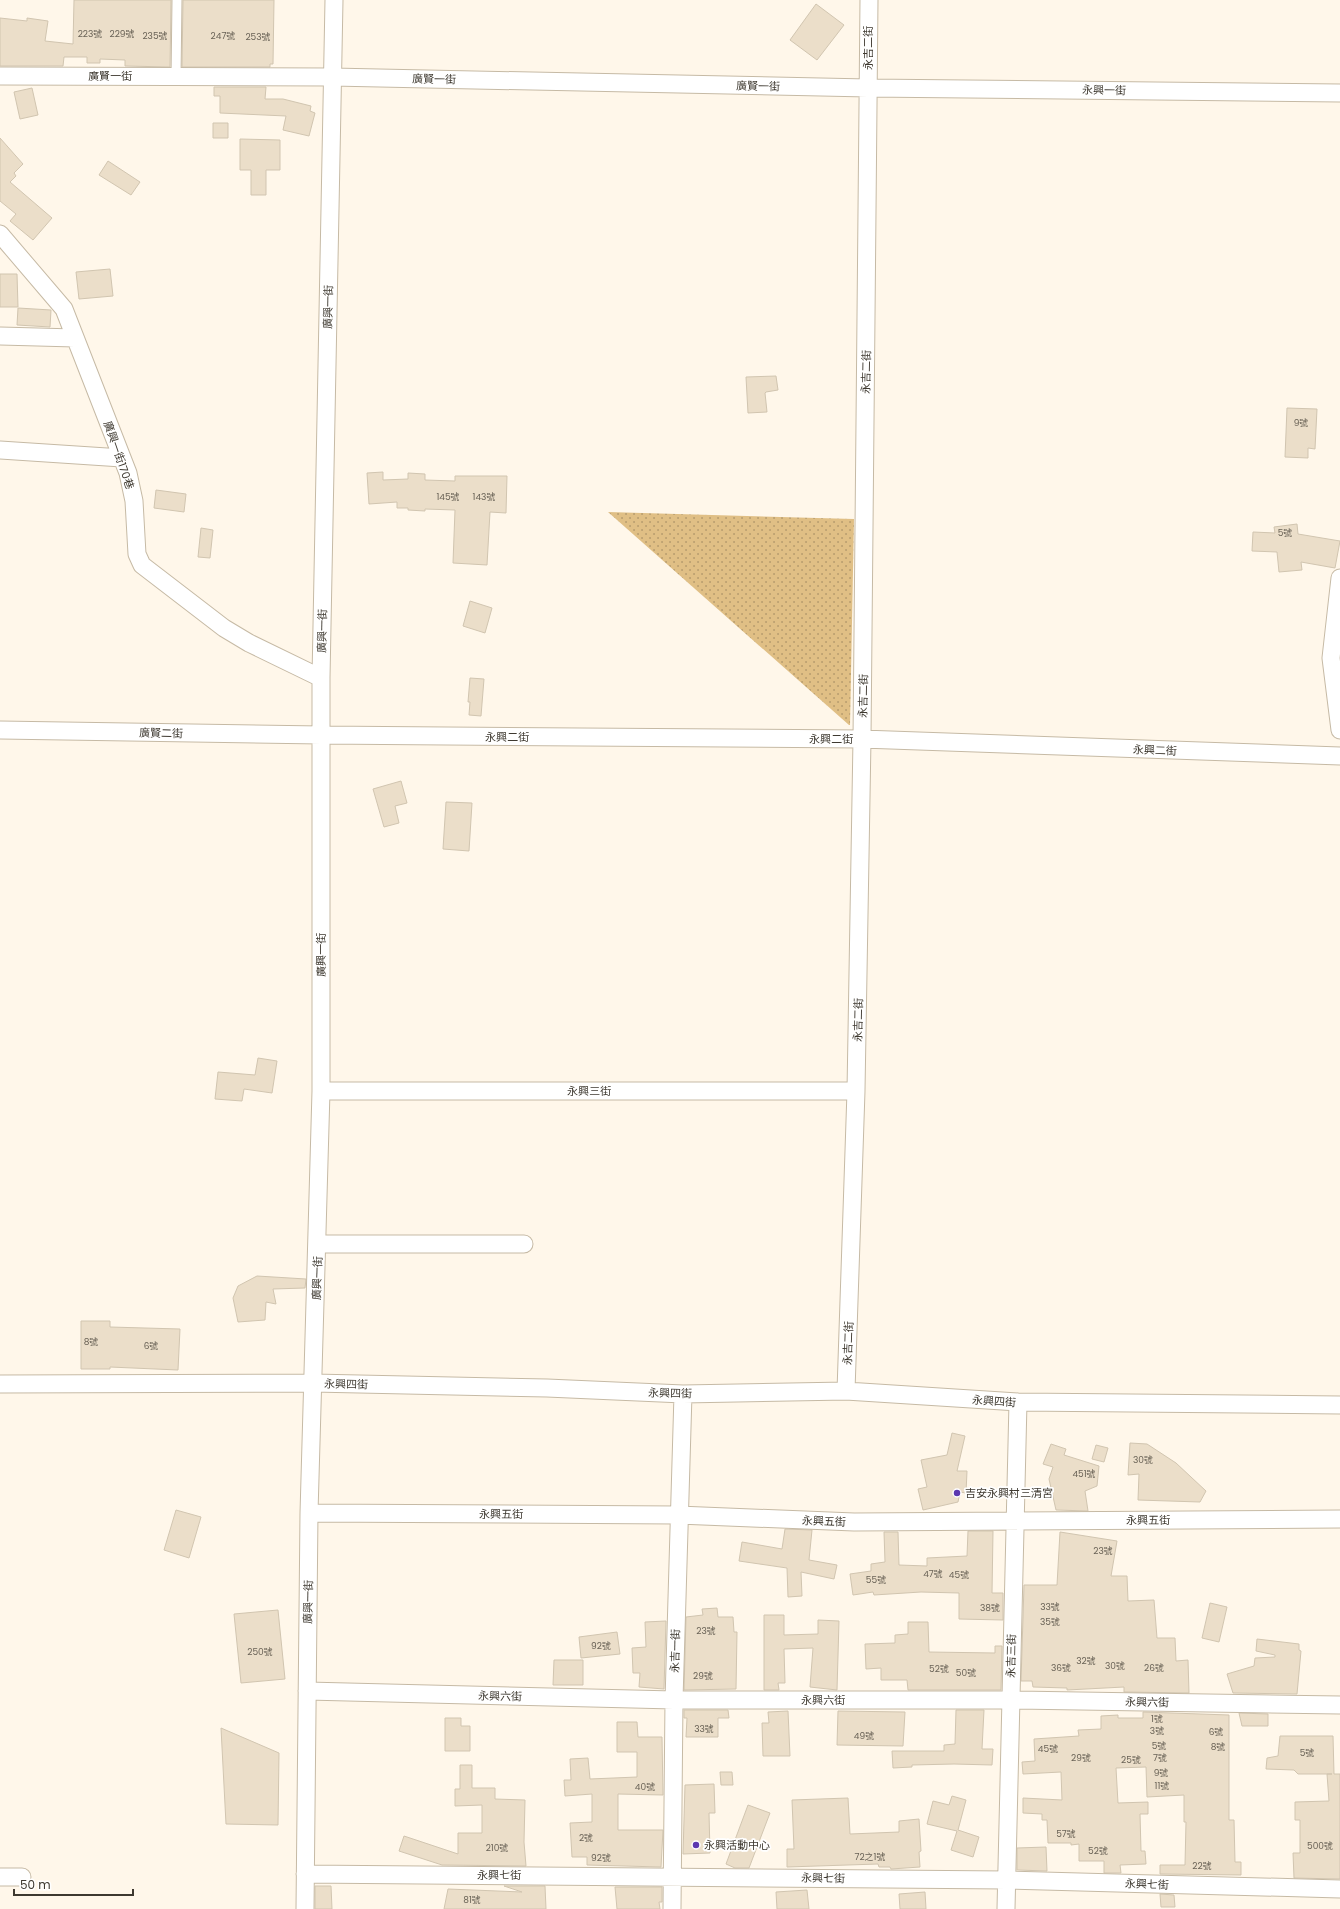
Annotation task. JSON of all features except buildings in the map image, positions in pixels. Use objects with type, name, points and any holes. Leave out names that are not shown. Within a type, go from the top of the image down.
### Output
[{"type":"street","name":"廣興一街","points":[[305,1909],[309,1513],[318,1244],[321,1091],[321,678],[334,0]]},
{"type":"street","name":"永吉二街","points":[[846,1391],[856,1091],[862,739],[869,0]]},
{"type":"street","name":"廣賢一街","points":[[0,76],[332,77],[868,88]]},
{"type":"street","name":"永興一街","points":[[868,88],[1340,92]]},
{"type":"street","name":"廣興一街170巷","points":[[0,234],[64,309],[128,473],[134,501],[135,542],[137,554],[142,564],[224,628],[250,643],[321,678]]},
{"type":"street","points":[[0,336],[75,338]]},
{"type":"street","points":[[0,450],[122,458]]},
{"type":"street","points":[[1340,578],[1331,658],[1340,730]]},
{"type":"street","name":"廣賢二街","points":[[0,730],[321,735]]},
{"type":"street","name":"永興二街","points":[[321,735],[862,739],[1340,756]]},
{"type":"street","name":"永興三街","points":[[321,1091],[856,1091]]},
{"type":"street","points":[[318,1244],[524,1244]]},
{"type":"street","name":"永興四街","points":[[0,1384],[313,1383],[547,1388],[682,1394],[846,1391],[1018,1402],[1340,1405]]},
{"type":"street","name":"永吉一街","points":[[672,1909],[674,1700],[682,1394]]},
{"type":"street","name":"永吉三街","points":[[1006,1909],[1018,1402]]},
{"type":"street","name":"永興五街","points":[[309,1513],[678,1515],[854,1522],[1340,1519]]},
{"type":"street","name":"永興六街","points":[[307,1691],[674,1700],[1010,1700],[1340,1705]]},
{"type":"street","name":"永興七街","points":[[305,1874],[1007,1880],[1340,1889]]},
{"type":"street","points":[[0,1877],[22,1877]]},
{"type":"lane","points":[[176,77],[178,0]]},
{"type":"shaded area","points":[[608,512],[854,519],[850,725],[849,725]]},
{"type":"place","name":"吉安永興村三清宮","points":[[957,1493]]},
{"type":"place","name":"永興活動中心","points":[[696,1845]]}]
